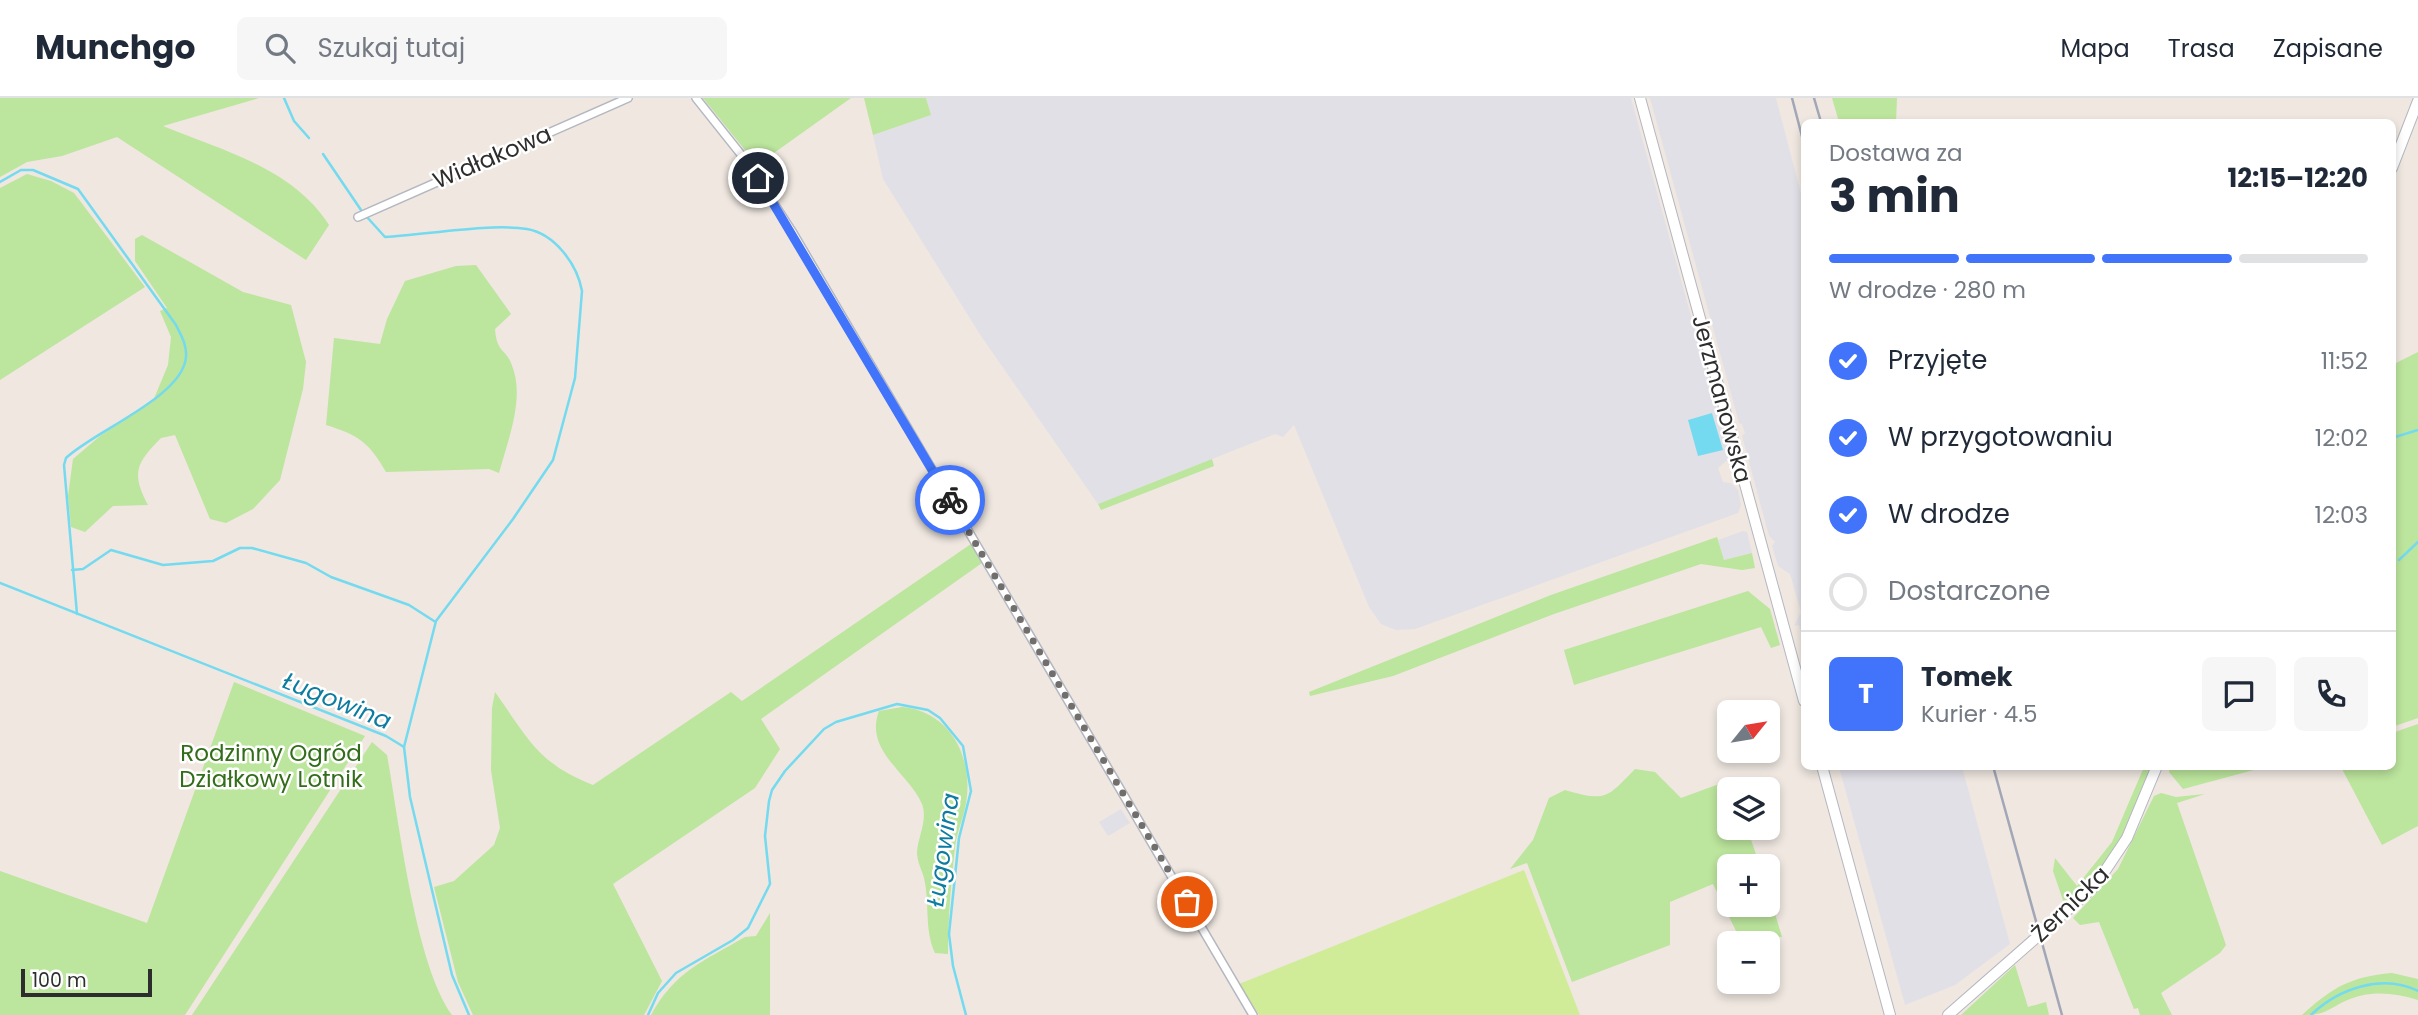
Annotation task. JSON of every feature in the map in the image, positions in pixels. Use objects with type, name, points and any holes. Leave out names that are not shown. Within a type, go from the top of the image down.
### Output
[{"type":"street","name":"Widłakowa","points":[[358,217],[628,98]]},
{"type":"street","points":[[696,98],[747,162],[793,233],[1253,1015]]},
{"type":"street","name":"Jerzmanowska","points":[[1640,98],[1801,690]]},
{"type":"street","points":[[2396,157],[2418,101]]},
{"type":"street","points":[[1823,770],[1891,1013]]},
{"type":"street","name":"Żernicka","points":[[1948,1015],[2095,886],[2127,838],[2155,770]]},
{"type":"shaded area","points":[[926,98],[1631,98],[1730,458],[1718,468],[1723,482],[1731,483],[1738,490],[1741,505],[1738,513],[1415,629],[1396,630],[1381,624],[1369,607],[1294,425],[1283,437],[1275,434],[1098,504],[981,336],[883,179],[873,135],[931,115]]},
{"type":"shaded area","points":[[1650,98],[1776,98],[1801,194],[1801,612],[1790,574],[1778,566],[1772,546],[1775,542],[1769,536],[1742,436],[1745,433],[1739,423]]},
{"type":"shaded area","points":[[1747,532],[1752,553],[1724,560],[1718,540]]},
{"type":"shaded area","points":[[1801,612],[1801,632],[1799,625],[1794,626]]},
{"type":"shaded area","points":[[1840,770],[1963,770],[2010,944],[1955,985],[1905,1005]]},
{"type":"shaded area","points":[[1121,809],[1130,823],[1108,836],[1099,822]]},
{"type":"green space","points":[[0,98],[259,98],[163,126],[232,153],[276,175],[314,205],[329,225],[306,260],[117,137],[62,156],[27,162],[0,177]]},
{"type":"green space","points":[[703,98],[851,98],[757,165]]},
{"type":"green space","points":[[864,98],[926,98],[931,115],[873,135]]},
{"type":"green space","points":[[1832,98],[1897,98],[1896,119],[1838,119]]},
{"type":"green space","points":[[27,174],[51,181],[74,193],[145,287],[0,380],[0,188]]},
{"type":"green space","points":[[142,235],[243,292],[291,305],[306,362],[303,389],[280,480],[253,509],[226,523],[210,519],[175,435],[161,438],[141,462],[139,485],[148,505],[113,506],[85,532],[71,527],[68,496],[73,459],[100,436],[153,401],[168,365],[171,337],[160,311],[167,308],[135,261],[135,239]]},
{"type":"green space","points":[[476,265],[511,314],[495,329],[499,346],[511,363],[517,390],[511,432],[499,473],[489,469],[386,472],[374,453],[362,441],[326,425],[334,338],[380,344],[387,319],[405,281],[456,266]]},
{"type":"green space","points":[[2418,352],[2418,718],[2396,726],[2396,363]]},
{"type":"green space","points":[[1212,459],[1214,466],[1101,510],[1098,504]]},
{"type":"green space","points":[[1717,537],[1724,560],[1752,553],[1755,568],[1742,570],[1701,564],[1554,614],[1393,676],[1310,696],[1309,692],[1551,595]]},
{"type":"green space","points":[[971,544],[982,563],[761,719],[780,749],[755,788],[613,884],[662,981],[644,1015],[473,1015],[458,982],[434,887],[454,881],[494,845],[500,828],[491,770],[492,708],[495,692],[535,748],[559,768],[593,785],[731,692],[742,701]]},
{"type":"green space","points":[[1748,591],[1770,609],[1780,645],[1771,648],[1761,627],[1574,685],[1564,650]]},
{"type":"green space","name":"Rodzinny Ogród Działkowy Lotnik","points":[[234,682],[365,736],[185,1015],[0,1015],[0,871],[147,923]]},
{"type":"green space","points":[[902,707],[932,716],[943,725],[953,736],[965,764],[967,795],[955,847],[948,954],[935,953],[929,935],[926,887],[917,852],[924,810],[916,792],[882,750],[877,738],[879,711]]},
{"type":"green space","points":[[2418,724],[2418,826],[2382,845],[2343,770],[2396,770],[2396,732]]},
{"type":"green space","points":[[372,742],[387,755],[418,928],[439,992],[452,1015],[192,1015]]},
{"type":"green space","points":[[1635,769],[1655,772],[1681,798],[1717,785],[1717,840],[1751,840],[1756,854],[1717,854],[1717,892],[1713,884],[1670,902],[1670,945],[1572,982],[1527,863],[1510,869],[1533,840],[1549,798],[1565,790],[1589,796],[1605,795]]},
{"type":"green space","points":[[2143,770],[2151,770],[2118,845],[2109,859],[2067,904],[2064,903],[2053,871],[2055,858],[2077,886],[2112,842]]},
{"type":"green space","points":[[2169,770],[2254,770],[2183,789]]},
{"type":"green space","points":[[2161,793],[2176,797],[2205,794],[2177,803],[2226,945],[2220,953],[2161,993],[2172,1015],[2140,1015],[2138,1008],[2134,1009],[2099,922],[2080,925],[2073,918],[2118,869],[2154,796]]},
{"type":"green space","points":[[1524,870],[1580,1015],[1259,1015],[1239,984]]},
{"type":"green space","points":[[770,913],[770,1015],[651,1015],[680,977],[745,937],[756,936]]},
{"type":"green space","points":[[1729,917],[1776,917],[1782,937],[1780,931],[1736,931]]},
{"type":"green space","points":[[2015,965],[2028,1007],[2046,1002],[2049,1015],[1961,1015]]},
{"type":"green space","points":[[2392,973],[2418,979],[2418,1000],[2399,995],[2371,994],[2352,998],[2319,1014],[2302,1015],[2323,997],[2343,985],[2365,977]]},
{"type":"water","points":[[1712,413],[1723,450],[1698,456],[1688,420]]},
{"type":"waterway","points":[[284,98],[294,121],[309,138]]},
{"type":"waterway","points":[[323,154],[361,210]]},
{"type":"waterway","points":[[0,182],[21,170],[33,170],[78,189],[176,325],[186,348],[181,372],[170,386],[66,458],[64,465],[77,614]]},
{"type":"waterway","points":[[366,216],[385,237],[495,227],[537,232],[555,244],[570,261],[582,291],[575,378],[553,460],[513,519],[436,621],[404,747]]},
{"type":"waterway","points":[[2396,437],[2418,430]]},
{"type":"waterway","points":[[2399,560],[2418,542]]},
{"type":"waterway","points":[[72,570],[83,569],[111,550],[163,565],[213,561],[240,548],[252,548],[306,563],[331,577],[409,605],[434,621]]},
{"type":"waterway","name":"Ługowina","points":[[0,583],[386,736],[404,747],[410,797],[452,975],[469,1015]]},
{"type":"waterway","name":"Ługowina","points":[[648,1015],[658,993],[676,973],[733,940],[748,928],[770,884],[765,836],[769,801],[772,790],[785,771],[824,729],[836,722],[897,704],[928,710],[940,718],[963,746],[971,791],[959,838],[949,934],[953,966],[966,1015]]},
{"type":"waterway","name":"Ługowina","points":[[2311,1015],[2334,998],[2361,986],[2390,984],[2418,991]]},
{"type":"railway","points":[[1792,98],[1801,132]]},
{"type":"railway","points":[[1814,98],[1820,119]]},
{"type":"railway","points":[[1994,770],[2062,1015]]},
{"type":"way so far","points":[[950,500],[1187,902]]},
{"type":"route","points":[[758,178],[950,500]]}]
